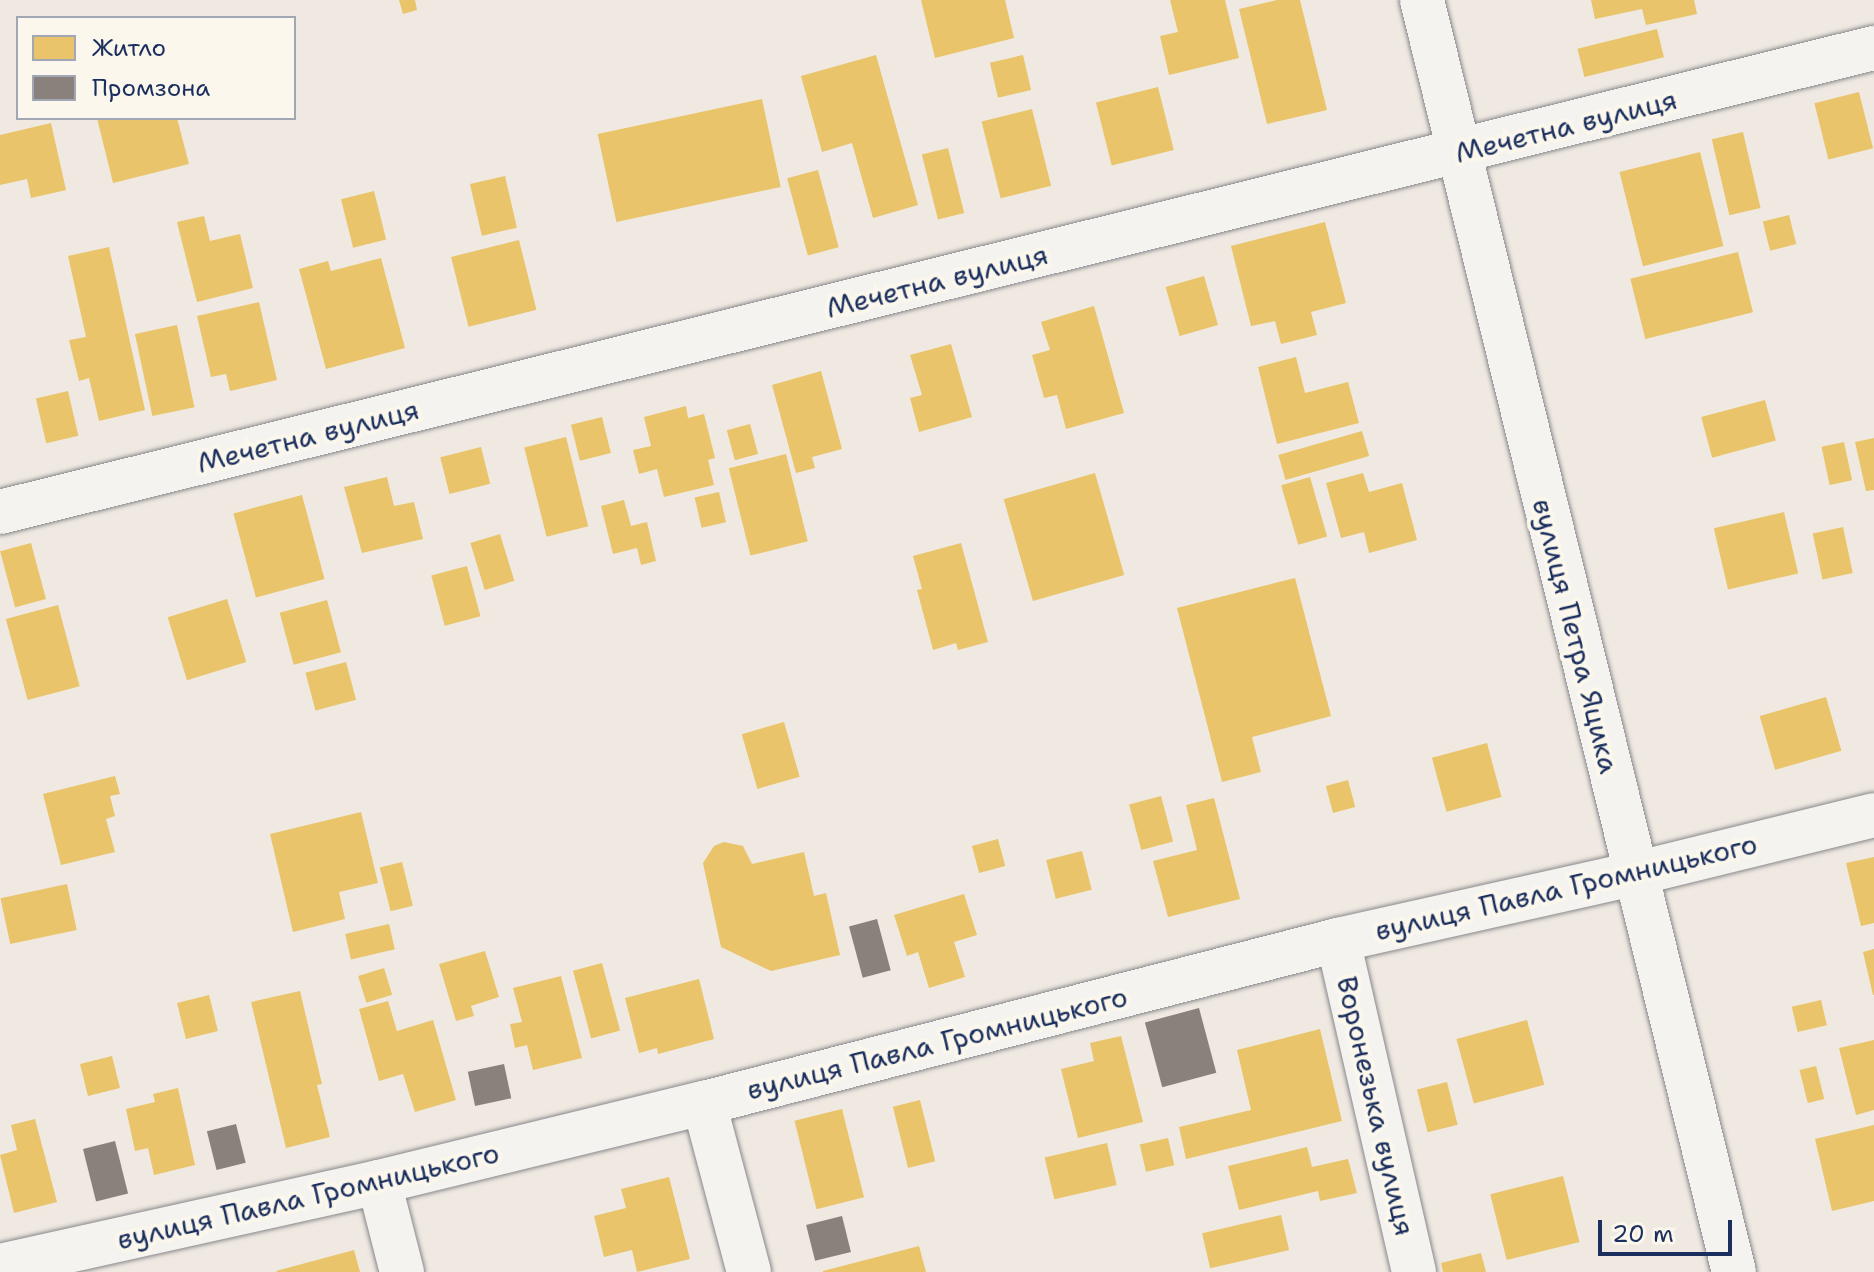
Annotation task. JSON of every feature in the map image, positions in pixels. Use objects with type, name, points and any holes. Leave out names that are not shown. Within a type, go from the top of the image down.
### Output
[{"type":"street","name":"вулиця Петра Яцика","points":[[1422,0],[1734,1272]]},
{"type":"street","name":"Мечетна вулиця","points":[[0,512],[1460,153],[1874,48]]},
{"type":"street","name":"вулиця Павла Громницького","points":[[0,1266],[379,1182],[704,1103],[1338,940],[1634,874],[1874,815]]},
{"type":"street","name":"Воронезька вулиця","points":[[1338,940],[1414,1272]]},
{"type":"street","points":[[704,1103],[749,1272]]},
{"type":"street","points":[[379,1182],[402,1272]]},
{"type":"building: Житло","points":[[399,0],[415,0],[417,10],[403,14]]},
{"type":"building: Житло","points":[[921,0],[1005,0],[1014,38],[935,58]]},
{"type":"building: Житло","points":[[1170,0],[1225,0],[1239,58],[1169,75],[1160,36],[1178,32]]},
{"type":"building: Житло","points":[[1277,0],[1300,0],[1327,110],[1267,124],[1239,9]]},
{"type":"building: Житло","points":[[1591,0],[1694,0],[1697,14],[1646,25],[1642,9],[1595,19]]},
{"type":"building: Житло","points":[[1657,29],[1664,57],[1584,77],[1577,49]]},
{"type":"building: Житло","points":[[876,55],[918,205],[873,218],[852,143],[822,152],[801,76]]},
{"type":"building: Житло","points":[[1023,55],[1031,90],[998,98],[990,63]]},
{"type":"building: Житло","points":[[1158,87],[1174,150],[1112,166],[1096,102]]},
{"type":"building: Житло","points":[[1859,92],[1873,148],[1828,159],[1814,103]]},
{"type":"building: Житло","points":[[762,99],[781,187],[616,222],[598,134]]},
{"type":"building: Житло","points":[[1032,109],[1051,186],[1001,198],[982,122]]},
{"type":"building: Житло","points":[[97,120],[178,120],[189,164],[113,183]]},
{"type":"building: Житло","points":[[51,123],[66,190],[31,198],[27,179],[0,185],[0,135]]},
{"type":"building: Житло","points":[[1743,132],[1761,208],[1729,215],[1712,139]]},
{"type":"building: Житло","points":[[948,148],[964,213],[938,220],[922,155]]},
{"type":"building: Житло","points":[[1700,152],[1723,246],[1643,266],[1619,172]]},
{"type":"building: Житло","points":[[818,170],[839,247],[808,256],[787,178]]},
{"type":"building: Житло","points":[[505,176],[517,228],[482,236],[470,184]]},
{"type":"building: Житло","points":[[374,191],[386,240],[353,248],[341,199]]},
{"type":"building: Житло","points":[[1789,215],[1796,244],[1770,251],[1763,222]]},
{"type":"building: Житло","points":[[204,216],[210,241],[240,234],[253,288],[197,302],[177,222]]},
{"type":"building: Житло","points":[[1325,222],[1346,303],[1311,312],[1317,335],[1281,344],[1275,321],[1251,326],[1231,246]]},
{"type":"building: Житло","points":[[519,240],[536,310],[468,327],[451,257]]},
{"type":"building: Житло","points":[[109,247],[145,410],[99,421],[89,378],[79,381],[69,340],[86,337],[68,256]]},
{"type":"building: Житло","points":[[1738,252],[1753,312],[1645,339],[1630,279]]},
{"type":"building: Житло","points":[[381,258],[405,348],[326,369],[299,269],[328,261],[331,271]]},
{"type":"building: Житло","points":[[1204,276],[1218,325],[1180,336],[1166,287]]},
{"type":"building: Житло","points":[[259,302],[277,380],[230,391],[226,374],[211,377],[197,316]]},
{"type":"building: Житло","points":[[1094,306],[1124,413],[1066,429],[1057,395],[1044,398],[1032,355],[1050,350],[1041,322]]},
{"type":"building: Житло","points":[[177,325],[194,407],[152,416],[135,334]]},
{"type":"building: Житло","points":[[951,344],[972,417],[919,432],[910,398],[922,395],[910,355]]},
{"type":"building: Житло","points":[[1296,357],[1305,393],[1348,382],[1359,423],[1277,444],[1258,367]]},
{"type":"building: Житло","points":[[821,371],[842,449],[812,457],[815,468],[796,473],[772,385]]},
{"type":"building: Житло","points":[[68,391],[78,436],[46,443],[36,398]]},
{"type":"building: Житло","points":[[1765,400],[1776,441],[1712,458],[1701,417]]},
{"type":"building: Житло","points":[[686,406],[688,418],[704,414],[715,458],[708,460],[714,485],[664,497],[657,469],[639,474],[633,450],[651,446],[644,417]]},
{"type":"building: Житло","points":[[602,417],[611,453],[580,461],[571,425]]},
{"type":"building: Житло","points":[[750,424],[758,454],[735,460],[727,430]]},
{"type":"building: Житло","points":[[1362,431],[1369,456],[1286,480],[1278,455]]},
{"type":"building: Житло","points":[[566,437],[588,526],[547,537],[524,447]]},
{"type":"building: Житло","points":[[1874,438],[1874,490],[1866,491],[1855,442]]},
{"type":"building: Житло","points":[[1844,442],[1852,480],[1830,485],[1822,447]]},
{"type":"building: Житло","points":[[481,447],[490,484],[449,494],[440,457]]},
{"type":"building: Житло","points":[[786,454],[808,541],[751,556],[729,468]]},
{"type":"building: Житло","points":[[1095,473],[1124,575],[1033,601],[1004,499]]},
{"type":"building: Житло","points":[[1363,473],[1369,492],[1402,483],[1417,540],[1369,553],[1364,532],[1341,538],[1326,483]]},
{"type":"building: Житло","points":[[387,477],[394,506],[414,502],[423,539],[362,553],[344,487]]},
{"type":"building: Житло","points":[[1310,477],[1327,537],[1298,545],[1281,485]]},
{"type":"building: Житло","points":[[719,492],[726,522],[702,528],[695,498]]},
{"type":"building: Житло","points":[[302,495],[325,579],[256,597],[233,513]]},
{"type":"building: Житло","points":[[624,500],[631,526],[647,522],[656,561],[641,565],[637,548],[613,554],[601,506]]},
{"type":"building: Житло","points":[[1784,512],[1798,573],[1728,590],[1714,528]]},
{"type":"building: Житло","points":[[1843,527],[1853,573],[1822,579],[1813,533]]},
{"type":"building: Житло","points":[[500,534],[514,581],[485,590],[470,543]]},
{"type":"building: Житло","points":[[31,543],[46,599],[15,607],[0,551]]},
{"type":"building: Житло","points":[[961,543],[988,642],[958,650],[956,643],[933,650],[917,590],[922,589],[913,556]]},
{"type":"building: Житло","points":[[467,566],[480,616],[445,626],[431,576]]},
{"type":"building: Житло","points":[[1295,578],[1331,716],[1252,737],[1261,772],[1222,782],[1177,608]]},
{"type":"building: Житло","points":[[227,599],[246,662],[187,680],[168,617]]},
{"type":"building: Житло","points":[[327,600],[341,652],[294,665],[280,613]]},
{"type":"building: Житло","points":[[58,605],[80,686],[28,700],[6,619]]},
{"type":"building: Житло","points":[[346,662],[356,700],[316,711],[305,673]]},
{"type":"building: Житло","points":[[1826,697],[1841,751],[1775,770],[1760,716]]},
{"type":"building: Житло","points":[[784,722],[800,777],[757,789],[742,734]]},
{"type":"building: Житло","points":[[1487,743],[1501,797],[1446,812],[1432,758]]},
{"type":"building: Житло","points":[[115,776],[120,794],[110,796],[115,816],[106,819],[115,852],[61,865],[43,794]]},
{"type":"building: Житло","points":[[1348,780],[1355,807],[1333,813],[1326,786]]},
{"type":"building: Житло","points":[[1161,796],[1173,841],[1141,850],[1129,805]]},
{"type":"building: Житло","points":[[1214,798],[1240,899],[1168,917],[1153,861],[1197,850],[1186,805]]},
{"type":"building: Житло","points":[[361,812],[378,883],[339,892],[345,919],[293,932],[270,834]]},
{"type":"building: Житло","points":[[998,839],[1005,866],[979,873],[972,846]]},
{"type":"building: Житло","points":[[724,842],[743,846],[752,864],[804,852],[814,896],[826,893],[840,955],[771,971],[721,947],[703,863],[714,846]]},
{"type":"building: Житло","points":[[1082,851],[1092,890],[1056,899],[1046,860]]},
{"type":"building: Житло","points":[[1874,857],[1874,923],[1861,926],[1846,863]]},
{"type":"building: Житло","points":[[402,862],[413,906],[391,911],[380,868]]},
{"type":"building: Житло","points":[[67,884],[77,930],[10,944],[0,898]]},
{"type":"building: Житло","points":[[964,894],[977,935],[954,942],[965,977],[929,988],[918,952],[907,956],[894,915]]},
{"type":"building: Житло","points":[[389,924],[395,949],[351,959],[345,934]]},
{"type":"building: Житло","points":[[1874,949],[1874,995],[1873,995],[1863,952]]},
{"type":"building: Житло","points":[[485,951],[499,997],[471,1006],[474,1016],[456,1021],[439,964]]},
{"type":"building: Житло","points":[[602,963],[620,1031],[591,1038],[573,971]]},
{"type":"building: Житло","points":[[384,968],[392,995],[366,1003],[358,976]]},
{"type":"building: Житло","points":[[561,976],[582,1058],[533,1070],[527,1045],[515,1048],[510,1024],[522,1022],[513,988]]},
{"type":"building: Житло","points":[[699,979],[714,1039],[658,1054],[657,1048],[639,1053],[625,998]]},
{"type":"building: Житло","points":[[300,991],[322,1084],[317,1085],[330,1137],[286,1148],[251,1002]]},
{"type":"building: Житло","points":[[209,995],[218,1031],[186,1039],[177,1003]]},
{"type":"building: Житло","points":[[1821,1000],[1827,1025],[1798,1032],[1792,1007]]},
{"type":"building: Житло","points":[[388,1001],[397,1031],[433,1020],[456,1100],[415,1112],[403,1074],[379,1081],[359,1009]]},
{"type":"building: Житло","points":[[1527,1020],[1544,1085],[1474,1104],[1456,1039]]},
{"type":"building: Житло","points":[[1320,1029],[1342,1121],[1186,1159],[1179,1127],[1251,1110],[1237,1050]]},
{"type":"building: Житло","points":[[1121,1036],[1143,1122],[1078,1138],[1061,1069],[1094,1061],[1090,1043]]},
{"type":"building: Житло","points":[[1874,1040],[1874,1110],[1856,1115],[1839,1048]]},
{"type":"building: Житло","points":[[112,1056],[120,1088],[88,1096],[80,1064]]},
{"type":"building: Житло","points":[[1816,1066],[1824,1099],[1808,1103],[1800,1070]]},
{"type":"building: Житло","points":[[1447,1082],[1458,1125],[1428,1132],[1417,1089]]},
{"type":"building: Житло","points":[[178,1088],[195,1165],[154,1175],[148,1148],[135,1151],[126,1109],[155,1102],[153,1094]]},
{"type":"building: Житло","points":[[920,1100],[935,1161],[908,1168],[893,1107]]},
{"type":"building: Житло","points":[[842,1109],[864,1197],[816,1209],[794,1121]]},
{"type":"building: Житло","points":[[35,1119],[57,1202],[14,1213],[0,1155],[17,1150],[11,1125]]},
{"type":"building: Житло","points":[[1874,1125],[1874,1201],[1832,1211],[1815,1139]]},
{"type":"building: Житло","points":[[1168,1138],[1174,1165],[1146,1172],[1140,1145]]},
{"type":"building: Житло","points":[[1107,1143],[1117,1185],[1054,1199],[1045,1157]]},
{"type":"building: Житло","points":[[1307,1147],[1312,1167],[1348,1159],[1357,1193],[1320,1201],[1318,1191],[1239,1210],[1228,1166]]},
{"type":"building: Житло","points":[[1563,1176],[1579,1242],[1507,1260],[1490,1194]]},
{"type":"building: Житло","points":[[669,1177],[690,1259],[637,1272],[632,1250],[604,1257],[594,1216],[626,1208],[621,1189]]},
{"type":"building: Житло","points":[[1281,1215],[1289,1250],[1210,1268],[1202,1233]]},
{"type":"building: Житло","points":[[919,1246],[926,1272],[823,1272],[823,1271]]},
{"type":"building: Житло","points":[[354,1250],[360,1272],[276,1271]]},
{"type":"building: Житло","points":[[1481,1253],[1486,1272],[1443,1272],[1441,1263]]},
{"type":"building: Промзона","points":[[877,919],[891,970],[863,978],[849,927]]},
{"type":"building: Промзона","points":[[1199,1008],[1216,1073],[1162,1087],[1145,1022]]},
{"type":"building: Промзона","points":[[504,1064],[511,1098],[475,1106],[468,1072]]},
{"type":"building: Промзона","points":[[236,1124],[246,1163],[217,1170],[207,1131]]},
{"type":"building: Промзона","points":[[115,1141],[128,1193],[96,1201],[83,1149]]},
{"type":"building: Промзона","points":[[842,1216],[851,1252],[815,1261],[806,1225]]}]
